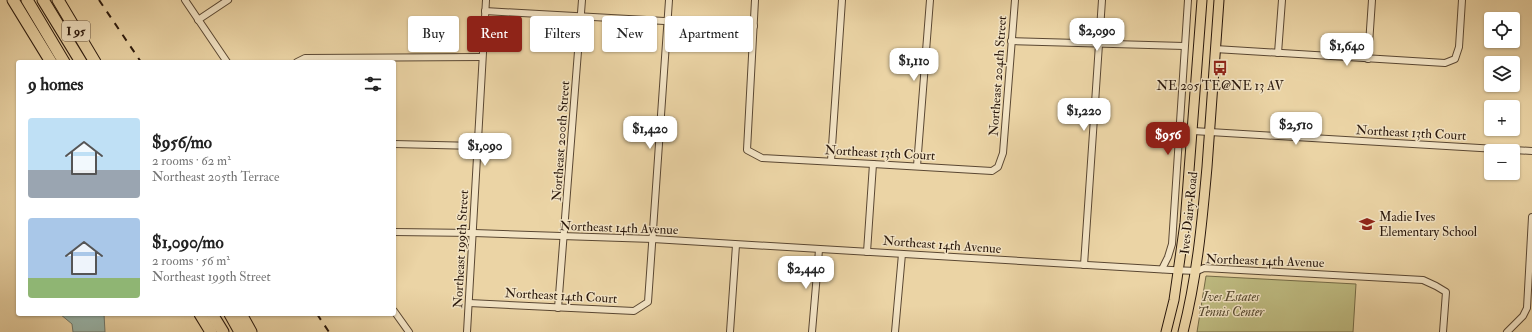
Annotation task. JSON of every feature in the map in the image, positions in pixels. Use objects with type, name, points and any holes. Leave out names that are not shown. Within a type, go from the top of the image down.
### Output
[{"type":"highway","points":[[13,0],[50,60]]},
{"type":"highway","points":[[27,0],[63,60]]},
{"type":"highway","points":[[43,0],[81,60]]},
{"type":"highway","name":"I 95","points":[[58,0],[94,60]]},
{"type":"highway","points":[[201,316],[210,332]]},
{"type":"highway","points":[[213,316],[223,332]]},
{"type":"highway","points":[[231,316],[240,332]]},
{"type":"highway","points":[[242,316],[251,332]]},
{"type":"main road","name":"Ives Dairy Road","points":[[1166,332],[1174,300],[1185,223],[1202,0]]},
{"type":"main road","name":"Ives Dairy Road","points":[[1183,332],[1196,271],[1202,223],[1219,0]]},
{"type":"street","points":[[185,0],[226,60]]},
{"type":"street","points":[[198,20],[228,0]]},
{"type":"street","name":"Northeast 199th Street","points":[[467,332],[474,232],[477,146],[486,0]]},
{"type":"street","name":"Northeast 200th Street","points":[[581,16],[582,0]]},
{"type":"street","points":[[668,16],[669,0]]},
{"type":"street","points":[[754,26],[756,0]]},
{"type":"street","points":[[830,161],[842,0]]},
{"type":"street","points":[[917,166],[930,0]]},
{"type":"street","name":"Northeast 204th Street","points":[[1003,153],[1015,0]]},
{"type":"street","points":[[1084,265],[1102,0]]},
{"type":"street","points":[[1162,269],[1172,244],[1188,0]]},
{"type":"street","points":[[1278,53],[1282,0]]},
{"type":"street","points":[[1368,59],[1372,0]]},
{"type":"street","points":[[1215,50],[1445,63],[1455,59],[1459,47],[1462,0]]},
{"type":"street","points":[[485,11],[565,16]]},
{"type":"street","points":[[594,18],[665,21]]},
{"type":"street","name":"Northeast 13th Court","points":[[754,26],[747,150],[762,158],[992,171],[998,167],[1003,153]]},
{"type":"street","points":[[1011,40],[1184,46]]},
{"type":"street","name":"Northeast 200th Street","points":[[558,308],[565,237],[578,52]]},
{"type":"street","points":[[653,239],[666,52]]},
{"type":"street","points":[[301,60],[305,58],[482,58]]},
{"type":"street","name":"Northeast 13th Court","points":[[1193,131],[1532,151]]},
{"type":"street","points":[[396,144],[477,146]]},
{"type":"street","points":[[867,252],[873,164]]},
{"type":"street","points":[[1507,332],[1523,316],[1527,308],[1530,286],[1532,217]]},
{"type":"street","name":"Northeast 14th Avenue","points":[[396,232],[474,232],[565,237],[653,239],[818,250],[1196,271],[1209,268],[1424,280],[1446,292],[1443,332]]},
{"type":"street","name":"Northeast 14th Court","points":[[469,303],[634,311],[648,302],[653,239]]},
{"type":"street","points":[[730,332],[736,245]]},
{"type":"street","points":[[812,332],[818,250]]},
{"type":"street","points":[[895,332],[902,254]]},
{"type":"street","points":[[396,314],[408,332]]},
{"type":"green space","name":"Ives Estates Tennis Center","points":[[1206,276],[1356,284],[1353,332],[1197,332]]},
{"type":"water","points":[[62,316],[104,316],[105,332],[73,332],[72,324]]},
{"type":"railway","points":[[99,0],[140,60]]},
{"type":"railway","points":[[318,316],[329,332]]},
{"type":"place","name":"NE 205 TE@NE 13 AV","points":[[1220,68]]},
{"type":"place","name":"Madie Ives Elementary School","points":[[1367,224]]}]
